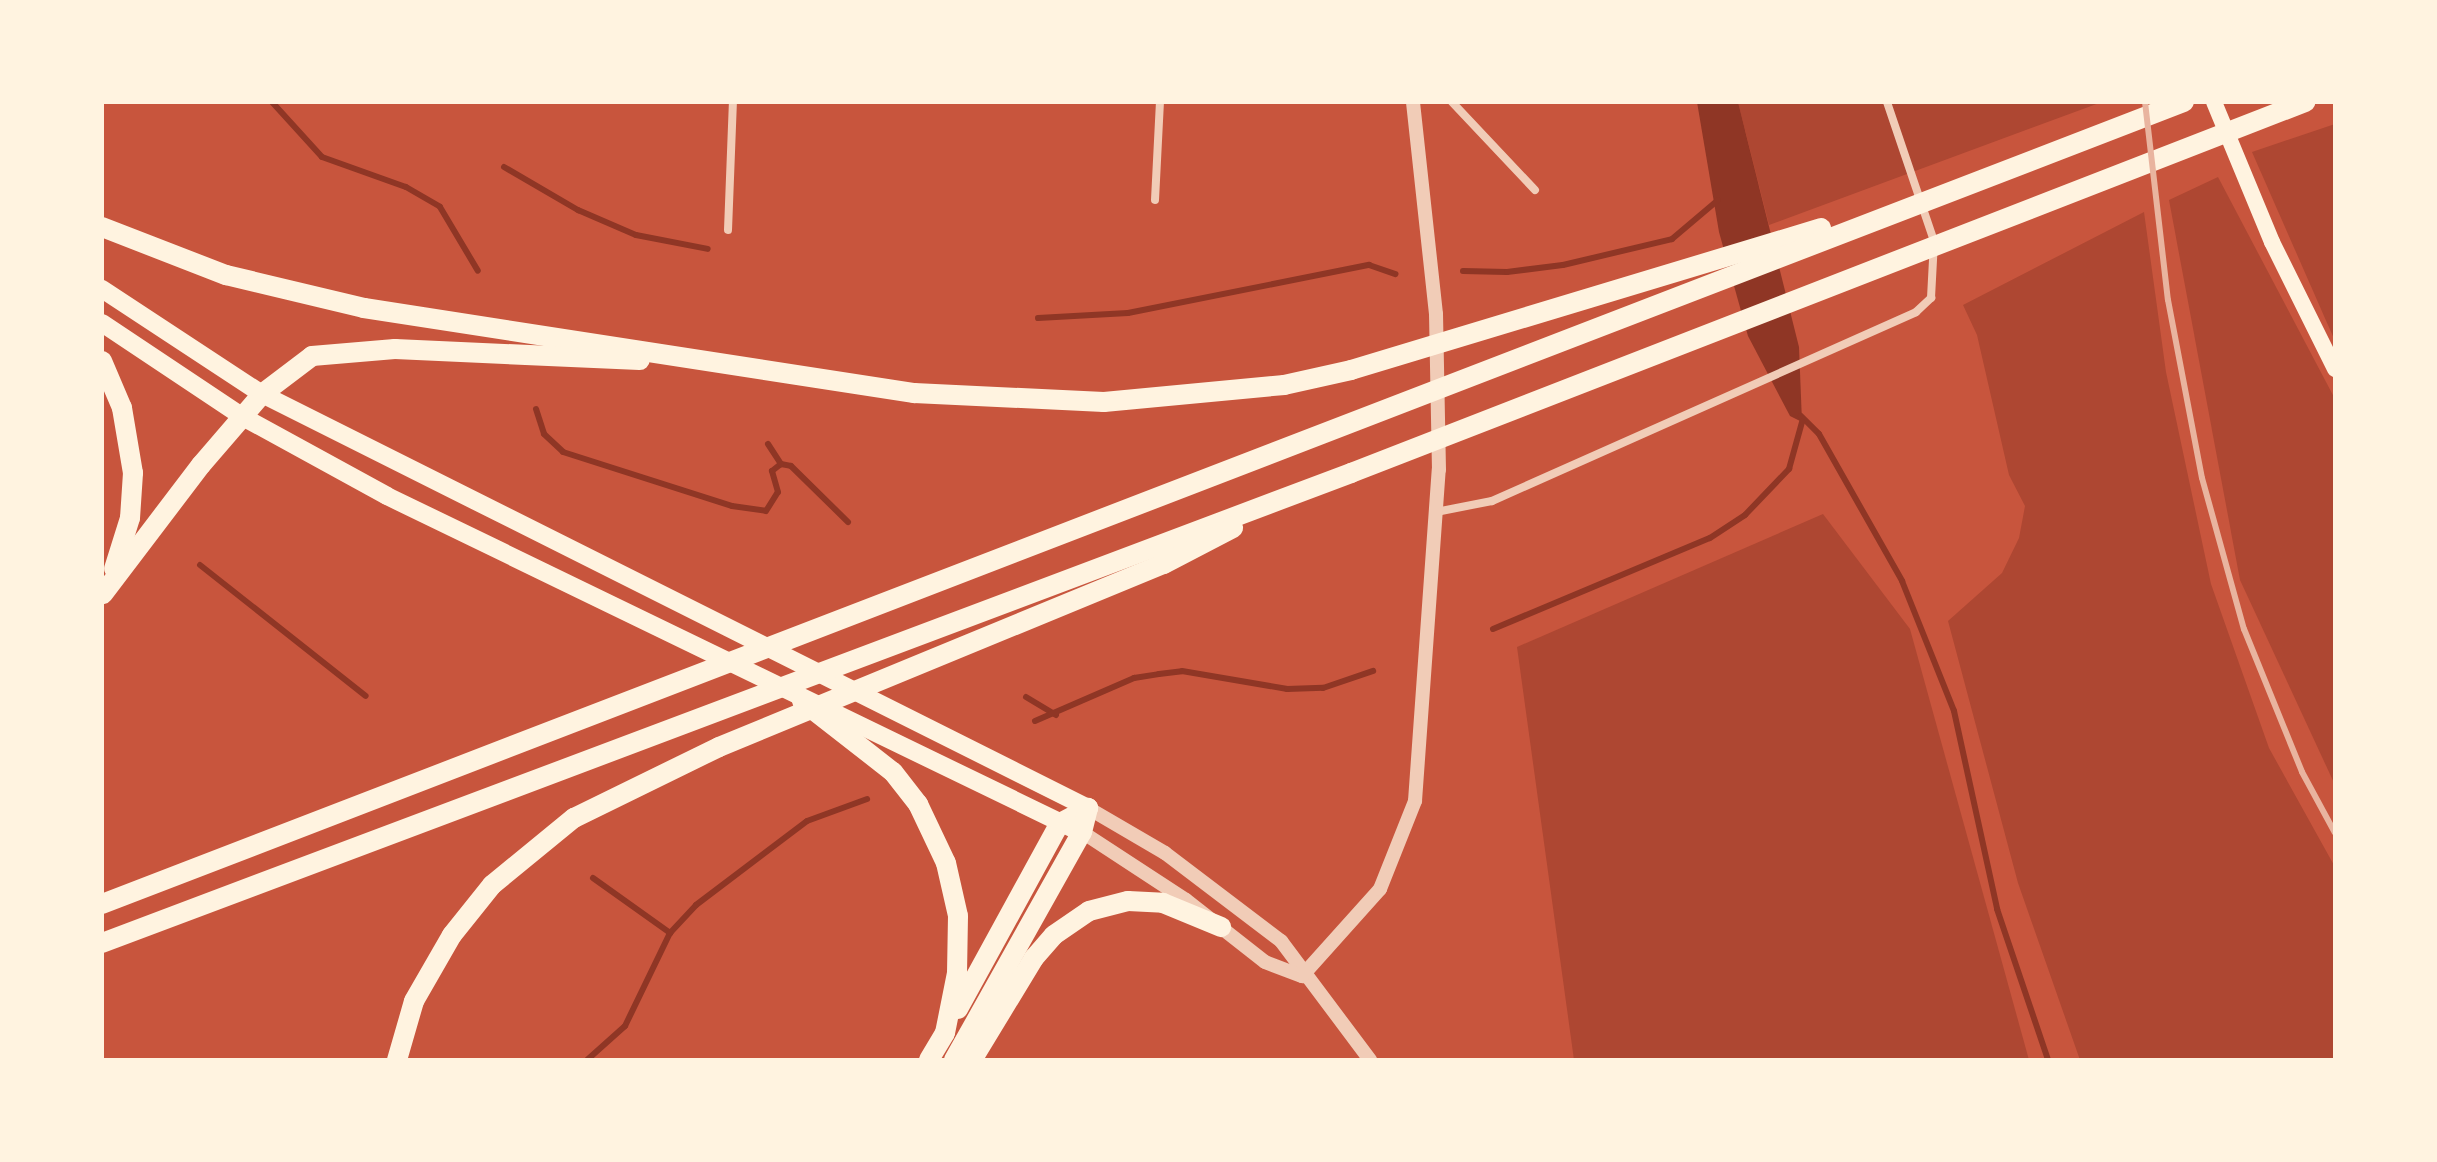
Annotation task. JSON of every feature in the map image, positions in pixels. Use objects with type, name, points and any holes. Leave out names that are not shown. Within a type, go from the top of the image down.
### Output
[{"type":"highway","points":[[102,904],[625,699],[1353,425],[2184,102]]},
{"type":"highway","points":[[102,943],[677,723],[924,634],[1351,473],[2294,108]]},
{"type":"highway","points":[[102,227],[226,275],[298,295],[914,393],[1104,402],[1284,385],[1351,370],[1985,177]]},
{"type":"highway","points":[[103,594],[262,394],[312,356],[364,349],[542,352],[794,373]]},
{"type":"highway","points":[[102,361],[122,408],[133,473],[130,518],[103,594]]},
{"type":"highway","points":[[397,1060],[423,983],[452,935],[492,885],[574,818],[719,747],[1164,564],[1313,487]]},
{"type":"highway","points":[[799,699],[893,772],[940,845],[954,890],[959,935],[945,1033]]},
{"type":"highway","points":[[929,1060],[1060,823],[1088,808]]},
{"type":"highway","points":[[954,1060],[1082,832],[1088,808]]},
{"type":"highway","points":[[972,1060],[1034,958],[1054,935],[1089,911],[1128,901],[1163,903],[1221,927]]},
{"type":"main road","points":[[2214,102],[2272,242],[2335,369]]},
{"type":"main road","points":[[102,289],[262,394],[1088,808]]},
{"type":"main road","points":[[102,323],[243,417],[387,496],[799,699],[1082,832]]},
{"type":"street","points":[[728,230],[733,102]]},
{"type":"street","points":[[1155,200],[1160,102]]},
{"type":"street","points":[[1302,976],[1380,889],[1408,824],[1418,774],[1436,512],[1436,314],[1413,102]]},
{"type":"street","points":[[1452,102],[1535,190]]},
{"type":"street","points":[[1436,512],[1492,501],[1916,312],[1931,298],[1934,241],[1887,102]]},
{"type":"street","points":[[1088,808],[1222,893],[1281,941],[1302,976],[1370,1060]]},
{"type":"street","points":[[1082,832],[1221,927],[1265,962],[1302,976]]},
{"type":"shaded area","points":[[1697,102],[1738,102],[1799,347],[1802,422],[1790,416],[1748,336],[1719,232]]},
{"type":"shaded area","points":[[1738,102],[2102,102],[1769,225]]},
{"type":"shaded area","points":[[2335,124],[2335,341],[2252,152]]},
{"type":"shaded area","points":[[2218,177],[2335,399],[2335,785],[2240,580],[2169,200]]},
{"type":"shaded area","points":[[2144,212],[2166,372],[2211,584],[2269,748],[2335,867],[2335,1060],[2080,1060],[2018,883],[1948,621],[2002,573],[2019,538],[2025,506],[2009,475],[1977,335],[1963,305]]},
{"type":"shaded area","points":[[1823,514],[1910,629],[2029,1060],[1574,1060],[1517,647]]},
{"type":"waterway","points":[[272,102],[322,157],[406,187],[440,207],[478,271]]},
{"type":"waterway","points":[[504,167],[578,210],[636,235],[708,249]]},
{"type":"waterway","points":[[1463,271],[1507,272],[1563,265],[1672,239],[1718,200]]},
{"type":"waterway","points":[[1038,318],[1128,313],[1369,265],[1395,274]]},
{"type":"waterway","points":[[536,409],[544,434],[563,452],[732,506],[766,511],[778,492],[772,471],[781,464],[791,466],[848,522]]},
{"type":"waterway","points":[[1801,416],[1819,434],[1902,581],[1954,711],[1997,909],[2048,1060]]},
{"type":"waterway","points":[[1493,629],[1710,538],[1745,515],[1789,469],[1802,422]]},
{"type":"waterway","points":[[768,444],[781,464]]},
{"type":"waterway","points":[[200,565],[366,696]]},
{"type":"waterway","points":[[1035,721],[1134,678],[1159,674],[1182,671],[1287,689],[1323,688],[1373,671]]},
{"type":"waterway","points":[[1026,697],[1056,715]]},
{"type":"waterway","points":[[587,1060],[625,1026],[670,933],[696,905],[807,821],[867,799]]},
{"type":"waterway","points":[[593,878],[670,933]]},
{"type":"railway","points":[[2145,102],[2168,300],[2202,478],[2244,629],[2302,772],[2335,833]]}]
